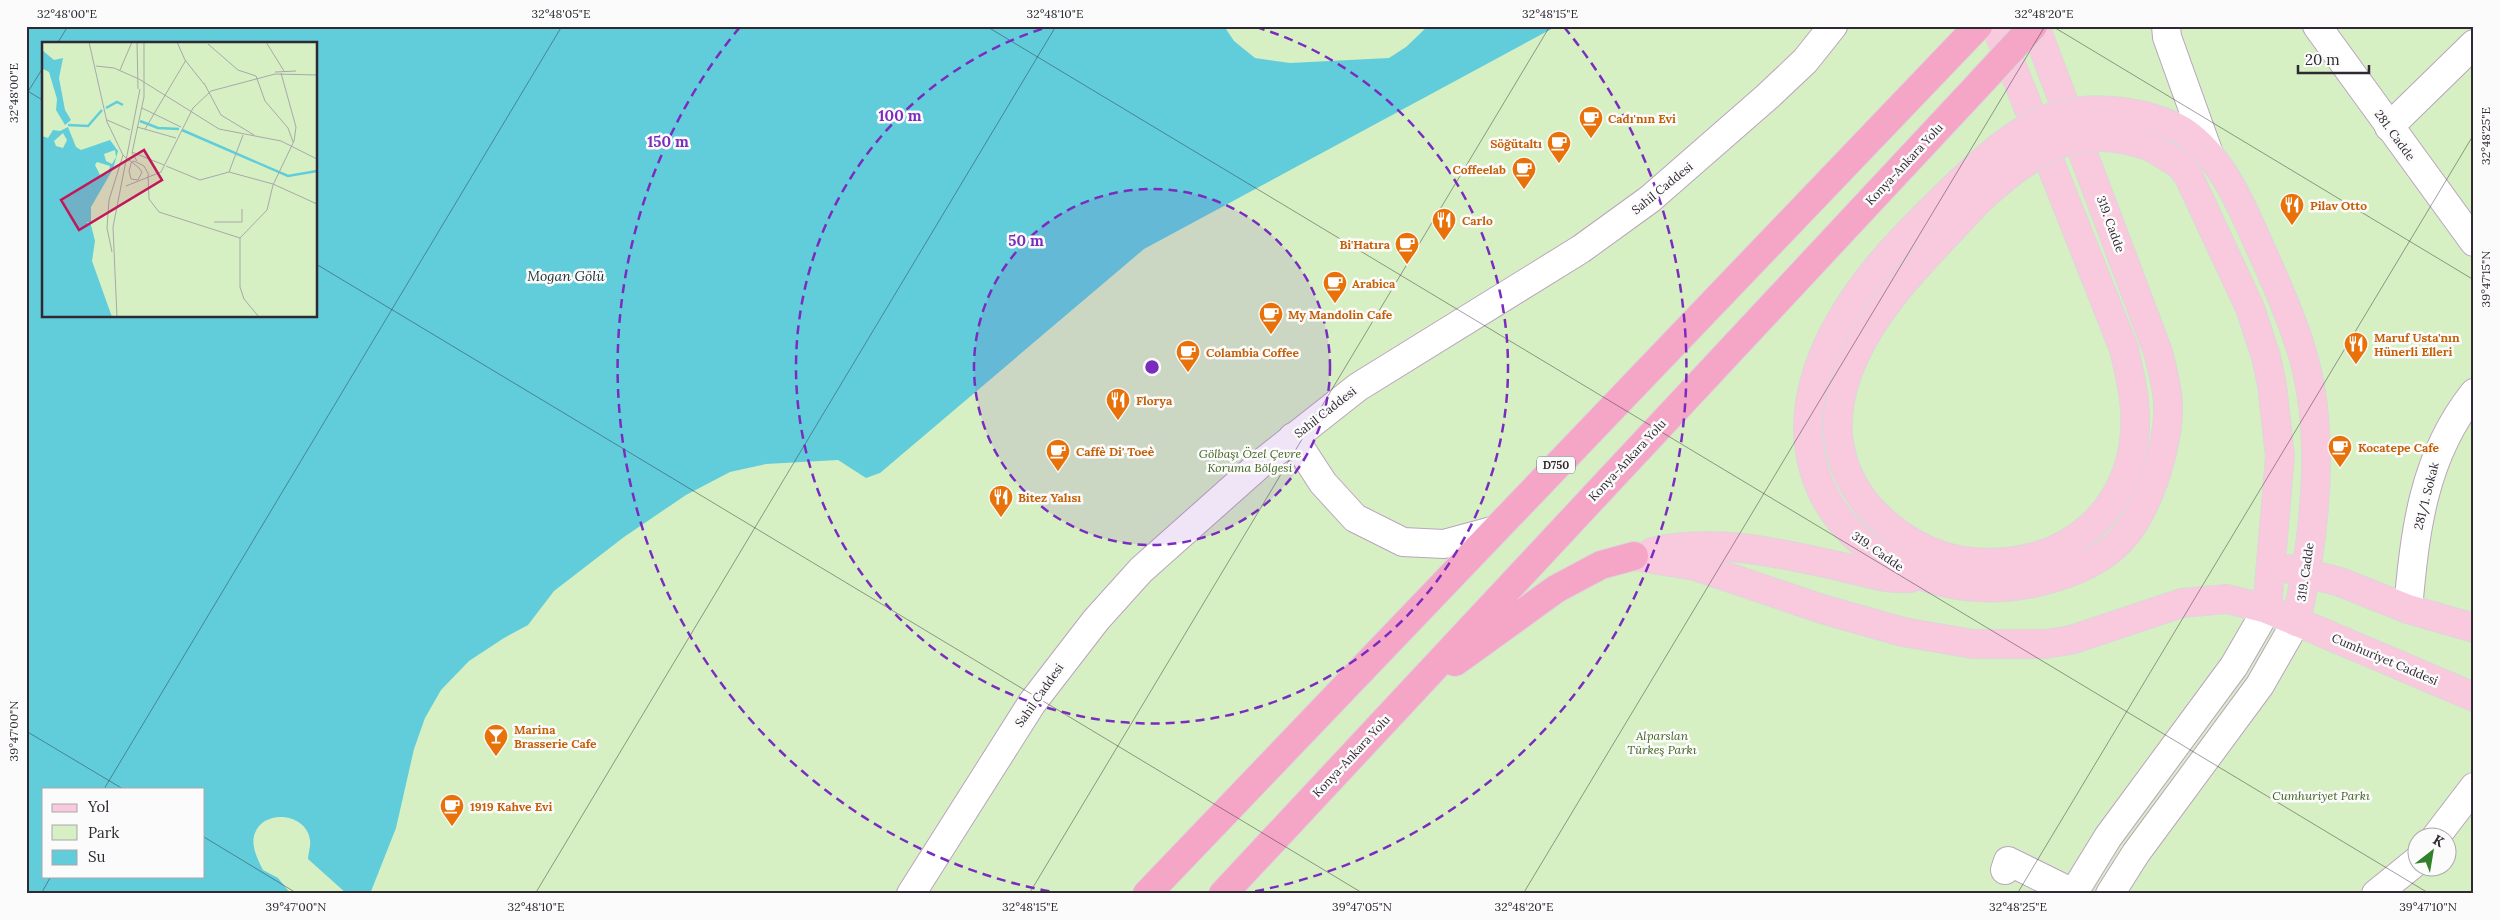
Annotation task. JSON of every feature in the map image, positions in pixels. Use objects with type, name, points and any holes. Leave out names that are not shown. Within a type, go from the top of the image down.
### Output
[{"type":"highway","name":"Konya-Ankara Yolu","points":[[1223,894],[1401,701],[2034,26]]},
{"type":"highway","name":"D750","points":[[1147,894],[1972,32]]},
{"type":"highway","points":[[1401,701],[1556,589],[1601,566],[1634,556]]},
{"type":"main road","points":[[1996,26],[2124,349],[2134,402],[2135,426],[2127,471],[2119,492],[2106,513],[2087,531],[2072,541],[2029,558],[2005,562],[1970,562],[1929,551],[1890,528],[1871,511],[1845,472],[1837,425],[1848,373],[1872,326],[1888,301],[1979,200],[2026,162],[2040,153],[2072,138],[2111,136],[2132,140],[2151,147],[2179,164],[2188,175],[2250,308],[2266,357],[2276,412],[2280,456],[2267,609]]},
{"type":"main road","name":"319. Cadde","points":[[2034,26],[2158,352],[2168,406],[2165,440],[2150,491],[2125,536],[2090,564],[2067,574],[2012,587],[1982,589],[1922,578],[1897,568],[1850,532],[1834,510],[1818,482],[1810,452],[1808,425],[1818,371],[1842,317],[1866,282],[1888,255],[1960,182],[2010,138],[2050,116],[2078,110],[2098,109],[2124,111],[2145,116],[2169,124],[2184,132],[2209,154],[2239,199],[2284,304],[2304,361],[2314,424],[2315,470],[2307,572],[2296,622]]},
{"type":"main road","points":[[1634,556],[1696,545],[1733,545],[1892,579],[1922,578]]},
{"type":"main road","name":"Cumhuriyet Caddesi","points":[[1634,556],[1695,566],[1822,609],[1902,632],[1973,644],[2046,644],[2071,640],[2160,609],[2198,601],[2227,599],[2267,609],[2474,697]]},
{"type":"main road","points":[[2271,566],[2307,572],[2340,582],[2408,609],[2474,628]]},
{"type":"street","name":"Sahil Caddesi","points":[[911,894],[1032,703],[1096,620],[1141,570],[1194,521],[1293,437],[1358,387],[1581,249],[1650,199],[1768,96],[1805,61],[1833,26]]},
{"type":"street","name":"319. Cadde","points":[[2166,26],[2167,36],[2209,154]]},
{"type":"street","name":"281. Cadde","points":[[2317,26],[2474,242]]},
{"type":"street","points":[[2389,127],[2474,44]]},
{"type":"street","name":"281/1. Sokak","points":[[2408,609],[2414,548],[2432,466],[2463,406],[2474,393]]},
{"type":"street","points":[[1293,437],[1323,483],[1355,518],[1403,542],[1444,544],[1492,532]]},
{"type":"street","points":[[2005,870],[2008,862],[2073,893],[2108,837],[2234,666],[2267,609]]},
{"type":"street","name":"319. Cadde","points":[[2110,894],[2136,853],[2260,685],[2296,622]]},
{"type":"street","points":[[2443,828],[2474,787]]},
{"type":"street","points":[[2376,894],[2408,868]]},
{"type":"green space","name":"Gölbaşı Özel Çevre Koruma Bölgesi","points":[[26,26],[2474,26],[2474,894],[26,894]]},
{"type":"water","name":"Mogan Gölü","points":[[26,26],[1224,26],[1234,41],[1255,58],[1290,63],[1389,58],[1406,47],[1428,26],[1557,26],[1144,249],[880,473],[866,478],[838,460],[766,464],[730,472],[686,495],[624,537],[554,591],[528,625],[469,661],[441,690],[425,718],[414,749],[396,828],[370,894],[347,894],[308,859],[310,840],[302,824],[285,817],[276,817],[260,825],[255,833],[253,842],[257,857],[263,870],[278,878],[291,894],[26,894]]},
{"type":"place","name":"Cadı'nın Evi","points":[[1591,139]]},
{"type":"place","name":"Söğütaltı","points":[[1559,164]]},
{"type":"place","name":"Coffeelab","points":[[1524,190]]},
{"type":"place","name":"Pilav Otto","points":[[2292,226]]},
{"type":"place","name":"Carlo","points":[[1444,241]]},
{"type":"place","name":"Bi'Hatıra","points":[[1407,265]]},
{"type":"place","name":"Arabica","points":[[1335,304]]},
{"type":"place","name":"My Mandolin Cafe","points":[[1271,335]]},
{"type":"place","name":"Maruf Usta'nın Hünerli Elleri","points":[[2356,365]]},
{"type":"place","name":"Colambia Coffee","points":[[1188,373]]},
{"type":"place","name":"Florya","points":[[1118,421]]},
{"type":"place","name":"Kocatepe Cafe","points":[[2340,468]]},
{"type":"place","name":"Caffè Di' Toeè","points":[[1058,472]]},
{"type":"place","name":"Bitez Yalısı","points":[[1001,518]]},
{"type":"place","name":"Marina Brasserie Cafe","points":[[496,757]]},
{"type":"place","name":"1919 Kahve Evi","points":[[452,827]]},
{"type":"park label","name":"Alparslan Türkeş Parkı","points":[[1662,742]]},
{"type":"park label","name":"Cumhuriyet Parkı","points":[[2321,795]]}]
